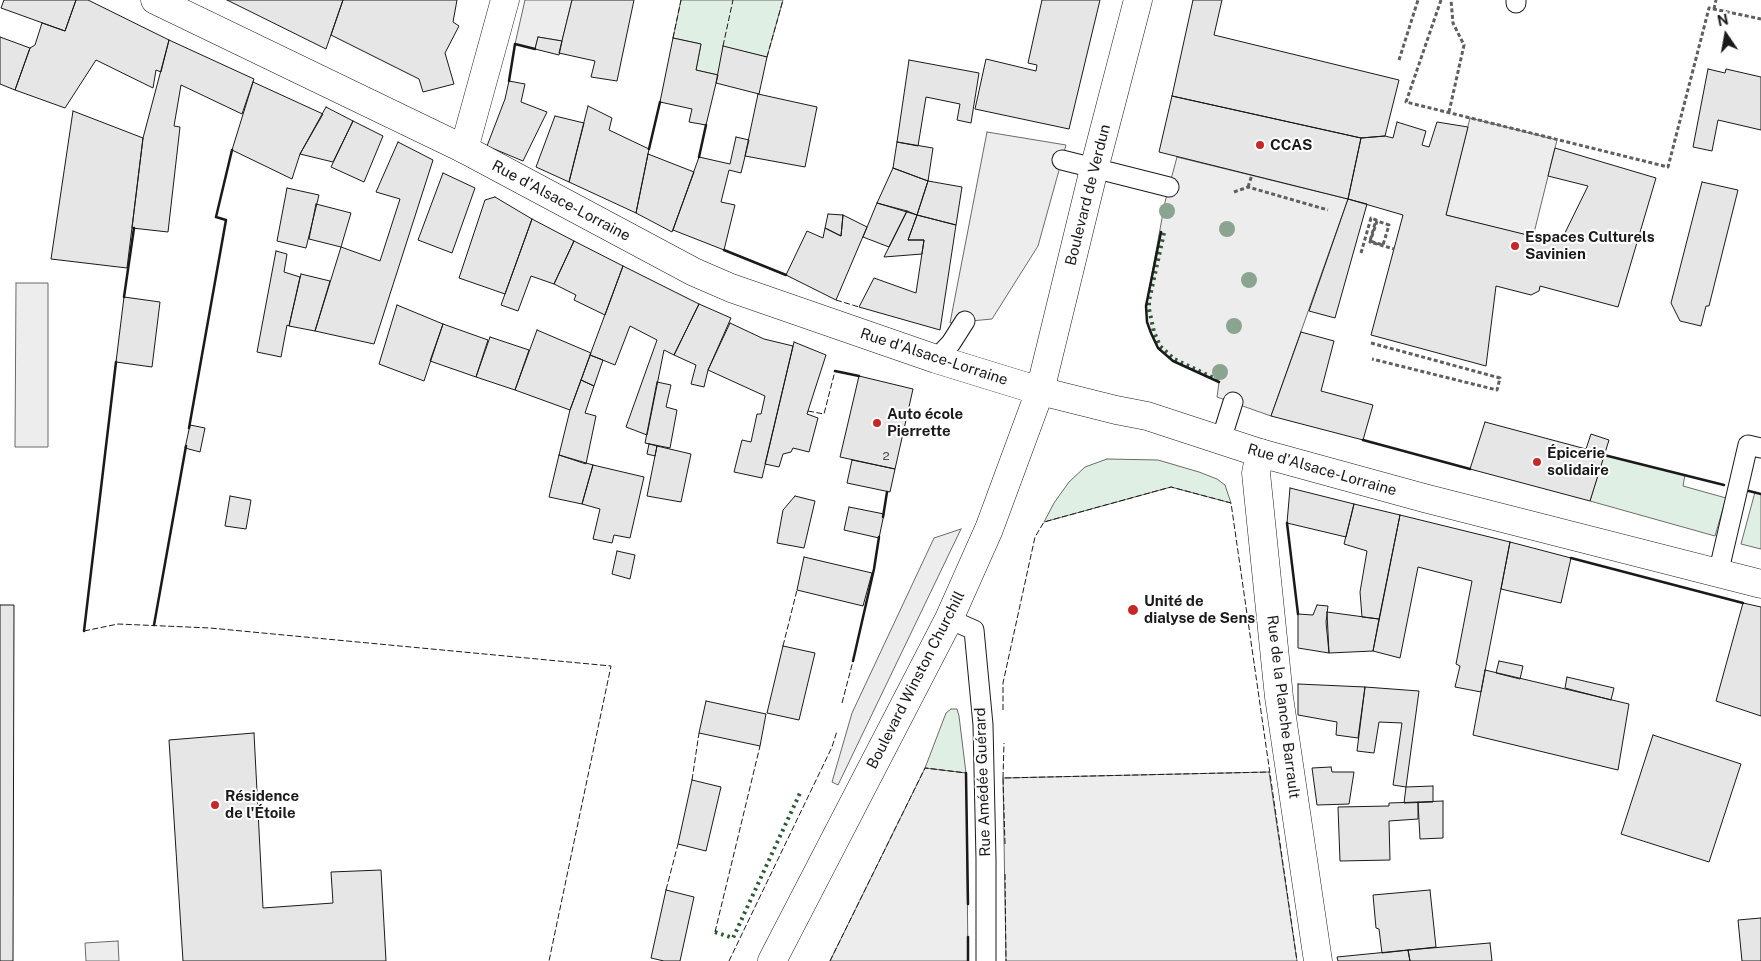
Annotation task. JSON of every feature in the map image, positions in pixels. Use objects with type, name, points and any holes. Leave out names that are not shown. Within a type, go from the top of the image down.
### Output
[{"type":"street","name":"Rue d'Alsace-Lorraine","points":[[155,0],[464,149],[694,272],[768,302],[936,359],[1040,391],[1146,416],[1260,453],[1424,498],[1761,584]]},
{"type":"street","points":[[464,149],[505,0]]},
{"type":"street","name":"Boulevard de Verdun","points":[[1040,391],[1094,169],[1138,0]]},
{"type":"street","name":"Boulevard Winston Churchill","points":[[772,961],[949,619],[989,529],[1040,391]]},
{"type":"street","name":"Rue de la Planche Barrault","points":[[1260,453],[1256,473],[1279,697],[1318,961]]},
{"type":"lane","points":[[1062,160],[1169,188]]},
{"type":"lane","points":[[936,359],[951,343],[964,321]]},
{"type":"lane","points":[[1222,440],[1233,402]]},
{"type":"lane","points":[[1718,574],[1748,446],[1761,448]]},
{"type":"lane","name":"Rue Amédée Guérard","points":[[949,619],[974,630],[983,725],[986,961]]},
{"type":"path","points":[[1399,60],[1418,0]]},
{"type":"path","points":[[1441,0],[1406,102],[1668,167],[1710,8],[1761,19]]},
{"type":"path","points":[[1449,112],[1464,45],[1453,24],[1452,0]]},
{"type":"path","points":[[1714,9],[1716,0]]},
{"type":"path","points":[[1248,187],[1252,176]]},
{"type":"path","points":[[1234,192],[1248,187],[1328,210]]},
{"type":"path","points":[[1361,253],[1371,218],[1376,220],[1370,241],[1377,243],[1384,245],[1389,225],[1377,221],[1373,235],[1370,242],[1394,249]]},
{"type":"path","points":[[1371,343],[1500,378],[1497,390],[1372,359]]},
{"type":"green space","points":[[681,0],[783,0],[767,57],[724,47],[718,75],[696,70],[701,44],[673,38]]},
{"type":"green space","points":[[1604,455],[1685,475],[1683,486],[1726,498],[1715,536],[1590,501]]},
{"type":"green space","points":[[1107,459],[1158,460],[1199,472],[1217,479],[1225,485],[1231,503],[1171,487],[1044,522],[1054,503],[1069,482],[1085,467]]},
{"type":"green space","points":[[1755,492],[1761,494],[1761,549],[1741,544]]},
{"type":"green space","points":[[951,709],[957,709],[959,716],[966,773],[925,768],[946,713]]},
{"type":"shaded area","points":[[525,0],[572,0],[562,41],[538,37],[535,49],[515,44]]},
{"type":"shaded area","points":[[1470,118],[1557,140],[1533,237],[1446,215]]},
{"type":"shaded area","points":[[987,132],[1066,145],[1038,246],[992,319],[950,323]]},
{"type":"shaded area","points":[[1177,157],[1348,199],[1271,416],[1217,397],[1219,382],[1173,361],[1158,348],[1147,322],[1146,306],[1165,202]]},
{"type":"shaded area","points":[[16,283],[48,283],[48,447],[15,447]]},
{"type":"shaded area","points":[[961,529],[838,785],[832,782],[852,713],[934,538]]},
{"type":"shaded area","points":[[925,768],[966,773],[968,961],[830,961]]},
{"type":"shaded area","points":[[1269,772],[1297,961],[1006,961],[1003,778]]},
{"type":"shaded area","points":[[118,941],[119,961],[86,961],[85,943]]},
{"type":"building","points":[[4,0],[76,0],[65,31],[1,8]]},
{"type":"building","points":[[76,0],[88,0],[169,40],[161,72],[156,70],[153,88],[96,60],[65,108],[15,90],[30,48],[35,45],[42,23],[65,31]]},
{"type":"building","points":[[227,0],[343,0],[326,49]]},
{"type":"building","points":[[343,0],[457,0],[453,22],[459,26],[445,53],[454,84],[423,92],[419,79],[331,35]]},
{"type":"building","points":[[572,0],[634,0],[617,81],[591,77],[595,61],[559,53]]},
{"type":"building","points":[[1042,0],[1100,0],[1069,129],[975,109],[986,59],[1036,71],[1037,65],[1028,63]]},
{"type":"building","points":[[1193,0],[1222,0],[1214,35],[1399,80],[1385,136],[1361,138],[1172,96]]},
{"type":"building","points":[[0,37],[30,48],[15,90],[0,84]]},
{"type":"building","points":[[538,37],[562,41],[559,55],[535,49]]},
{"type":"building","points":[[673,38],[701,44],[696,70],[718,75],[706,125],[689,122],[692,109],[660,102]]},
{"type":"building","points":[[169,40],[254,79],[242,114],[181,85],[174,126],[180,127],[168,232],[132,228],[143,138]]},
{"type":"building","points":[[723,46],[767,57],[759,94],[716,83]]},
{"type":"building","points":[[909,60],[979,73],[971,123],[957,120],[960,104],[926,97],[918,146],[897,142]]},
{"type":"building","points":[[1708,69],[1725,73],[1726,69],[1761,77],[1761,130],[1718,120],[1712,151],[1693,147]]},
{"type":"building","points":[[509,81],[525,84],[521,102],[547,112],[523,161],[487,146],[505,99]]},
{"type":"building","points":[[253,82],[323,114],[300,154],[292,179],[232,150]]},
{"type":"building","points":[[758,94],[817,107],[805,167],[745,156]]},
{"type":"building","name":"CCAS","points":[[1172,96],[1361,138],[1348,199],[1159,152]]},
{"type":"building","points":[[588,106],[612,118],[609,130],[649,149],[636,213],[569,182]]},
{"type":"building","points":[[326,107],[353,121],[333,162],[300,154]]},
{"type":"building","points":[[73,111],[143,138],[127,268],[51,259]]},
{"type":"building","points":[[555,116],[584,123],[569,182],[536,167]]},
{"type":"building","points":[[353,121],[383,136],[364,182],[331,167]]},
{"type":"building","name":"Espaces Culturels Savinien","points":[[1397,122],[1426,131],[1422,145],[1429,147],[1437,122],[1468,127],[1446,215],[1560,243],[1588,186],[1548,176],[1555,148],[1656,178],[1618,307],[1540,286],[1539,291],[1531,295],[1496,286],[1486,366],[1371,335],[1403,215],[1348,199],[1361,138],[1385,136],[1393,138]]},
{"type":"building","points":[[736,137],[749,140],[741,173],[729,170],[721,202],[735,205],[724,250],[673,230],[699,157],[730,164]]},
{"type":"building","points":[[398,142],[433,160],[374,344],[315,331],[341,247],[380,261],[400,199],[376,192]]},
{"type":"building","points":[[897,142],[933,148],[928,181],[893,168]]},
{"type":"building","points":[[648,154],[694,172],[672,232],[636,213]]},
{"type":"building","points":[[893,168],[928,181],[917,215],[877,203]]},
{"type":"building","points":[[443,173],[475,188],[452,253],[418,240]]},
{"type":"building","points":[[928,181],[962,187],[956,225],[917,215]]},
{"type":"building","points":[[1702,182],[1738,190],[1709,306],[1706,306],[1701,326],[1680,321],[1671,303]]},
{"type":"building","points":[[287,188],[319,195],[306,248],[277,241]]},
{"type":"building","points":[[495,197],[532,219],[505,294],[459,278],[485,200]]},
{"type":"building","points":[[1348,199],[1367,204],[1335,318],[1309,311]]},
{"type":"building","points":[[877,203],[907,211],[889,247],[863,237]]},
{"type":"building","points":[[316,204],[351,213],[341,247],[309,239]]},
{"type":"building","points":[[907,211],[917,215],[908,240],[924,240],[922,254],[884,257]]},
{"type":"building","points":[[828,214],[843,215],[841,236],[825,228]]},
{"type":"building","points":[[843,215],[867,227],[836,300],[786,275],[807,231],[823,238],[825,228],[841,236]]},
{"type":"building","points":[[917,215],[956,225],[940,330],[859,307],[874,278],[916,293],[924,240],[908,240]]},
{"type":"building","points":[[532,219],[574,241],[554,284],[531,276],[518,311],[501,305]]},
{"type":"building","points":[[574,241],[623,266],[605,315],[574,300],[576,295],[554,284]]},
{"type":"building","points":[[276,251],[287,254],[284,272],[300,277],[289,326],[287,325],[281,357],[257,352]]},
{"type":"building","points":[[623,266],[699,304],[674,355],[664,350],[647,435],[626,427],[657,340],[630,326],[615,365],[590,355]]},
{"type":"building","points":[[301,274],[330,281],[315,331],[289,326]]},
{"type":"building","points":[[124,297],[160,302],[152,367],[116,362]]},
{"type":"building","points":[[699,304],[731,318],[708,370],[704,387],[691,384],[696,365],[674,355]]},
{"type":"building","points":[[397,305],[443,324],[424,381],[379,364]]},
{"type":"building","points":[[730,323],[764,339],[793,346],[762,478],[734,472],[742,440],[751,442],[757,414],[761,414],[765,396],[708,370]]},
{"type":"building","points":[[443,324],[488,340],[476,377],[430,361]]},
{"type":"building","points":[[537,330],[591,353],[570,410],[515,390]]},
{"type":"building","points":[[1301,332],[1334,341],[1321,391],[1373,405],[1363,440],[1271,416]]},
{"type":"building","points":[[490,337],[529,350],[515,390],[476,377]]},
{"type":"building","points":[[794,342],[826,355],[807,414],[818,418],[809,452],[793,448],[791,452],[783,454],[779,467],[765,464]]},
{"type":"building","points":[[590,355],[603,360],[594,386],[581,380]]},
{"type":"building","name":"Auto école Pierrette","points":[[859,376],[913,389],[895,469],[840,457]]},
{"type":"building","points":[[581,380],[594,386],[585,413],[596,416],[586,464],[559,455],[570,410]]},
{"type":"building","points":[[657,382],[671,385],[666,407],[677,410],[670,448],[645,443]]},
{"type":"building","name":"Épicerie solidaire","points":[[1485,422],[1586,449],[1591,434],[1609,440],[1590,501],[1470,469]]},
{"type":"building","points":[[190,425],[205,428],[200,452],[185,448]]},
{"type":"building","points":[[649,444],[657,446],[655,456],[647,454]]},
{"type":"building","points":[[657,446],[691,454],[681,502],[647,496]]},
{"type":"building","points":[[559,455],[593,465],[582,504],[549,497]]},
{"type":"building","points":[[852,460],[895,469],[890,492],[847,483]]},
{"type":"building","points":[[593,465],[644,477],[630,538],[614,535],[612,543],[593,539],[600,509],[582,504]]},
{"type":"building","points":[[1290,488],[1354,504],[1346,537],[1287,523]]},
{"type":"building","points":[[230,496],[251,500],[246,529],[225,526]]},
{"type":"building","points":[[795,496],[815,501],[804,548],[777,543],[783,510]]},
{"type":"building","points":[[1354,504],[1400,515],[1379,619],[1362,617],[1360,592],[1367,551],[1344,544]]},
{"type":"building","points":[[849,507],[884,514],[879,538],[844,530]]},
{"type":"building","points":[[1400,515],[1510,542],[1481,692],[1455,687],[1460,666],[1456,664],[1472,581],[1418,567],[1400,658],[1373,651]]},
{"type":"building","points":[[1510,542],[1571,558],[1561,603],[1501,589]]},
{"type":"building","points":[[617,551],[635,555],[630,579],[612,574]]},
{"type":"building","points":[[804,557],[872,573],[863,606],[797,590]]},
{"type":"building","points":[[1743,603],[1761,607],[1761,716],[1716,701]]},
{"type":"building","points":[[0,605],[14,605],[13,961],[0,961]]},
{"type":"building","points":[[1317,605],[1328,606],[1326,622],[1329,653],[1298,648],[1298,614],[1313,615]]},
{"type":"building","points":[[1327,612],[1379,619],[1373,651],[1329,653]]},
{"type":"building","points":[[783,646],[815,653],[799,720],[767,713]]},
{"type":"building","points":[[1499,661],[1523,666],[1520,679],[1496,673]]},
{"type":"building","points":[[1485,670],[1629,704],[1618,770],[1473,735]]},
{"type":"building","points":[[1567,677],[1614,688],[1611,700],[1565,688]]},
{"type":"building","points":[[1298,684],[1365,687],[1358,738],[1336,735],[1337,722],[1298,715]]},
{"type":"building","points":[[1365,687],[1419,691],[1406,787],[1393,785],[1402,723],[1379,722],[1374,753],[1357,751]]},
{"type":"building","points":[[706,701],[766,714],[760,746],[699,733]]},
{"type":"building","name":"Résidence de l'Étoile","points":[[254,733],[263,908],[333,903],[331,872],[381,870],[386,961],[183,961],[169,740]]},
{"type":"building","points":[[1653,735],[1741,764],[1709,862],[1621,834]]},
{"type":"building","points":[[1331,767],[1332,772],[1354,772],[1349,804],[1317,805],[1312,768]]},
{"type":"building","points":[[692,780],[721,787],[706,851],[678,844]]},
{"type":"building","points":[[1433,786],[1433,802],[1404,803],[1406,787]]},
{"type":"building","points":[[1443,801],[1443,838],[1420,839],[1418,802]]},
{"type":"building","points":[[1418,802],[1418,819],[1389,821],[1390,860],[1340,861],[1338,807],[1389,806],[1389,803]]},
{"type":"building","points":[[666,890],[694,897],[680,961],[664,961],[651,958]]},
{"type":"building","points":[[1430,890],[1436,947],[1382,953],[1379,929],[1376,928],[1373,895]]},
{"type":"building","points":[[1761,918],[1761,961],[1742,961],[1738,920]]},
{"type":"building","points":[[1490,943],[1492,961],[1410,961],[1408,950]]},
{"type":"building","points":[[1408,950],[1410,961],[1338,961],[1337,957]]},
{"type":"hedge","points":[[1164,233],[1149,301],[1154,332],[1160,346],[1174,359],[1220,381]]},
{"type":"hedge","points":[[715,932],[733,938],[800,793]]},
{"type":"fence","points":[[673,38],[681,0]]},
{"type":"fence","points":[[723,46],[733,0]]},
{"type":"fence","points":[[767,57],[783,0]]},
{"type":"fence","points":[[836,300],[859,307]]},
{"type":"fence","points":[[808,411],[824,414],[835,371]]},
{"type":"fence","points":[[1003,710],[1003,683],[1035,537],[1044,522],[1171,487],[1231,503],[1297,961]]},
{"type":"fence","points":[[783,646],[797,590]]},
{"type":"fence","points":[[84,631],[118,624],[210,628],[611,666],[549,961]]},
{"type":"fence","points":[[842,703],[853,661]]},
{"type":"fence","points":[[729,961],[832,747],[837,731]]},
{"type":"fence","points":[[692,780],[699,733]]},
{"type":"fence","points":[[1003,778],[1004,743]]},
{"type":"fence","points":[[715,932],[760,746]]},
{"type":"fence","points":[[830,961],[925,768],[966,773]]},
{"type":"fence","points":[[1005,844],[1003,778],[1269,772]]},
{"type":"fence","points":[[666,890],[678,844]]},
{"type":"fence","points":[[1005,874],[1006,961]]},
{"type":"wall","points":[[509,81],[515,44],[535,49]]},
{"type":"wall","points":[[649,149],[660,102]]},
{"type":"wall","points":[[699,157],[706,125]]},
{"type":"wall","points":[[189,428],[226,220],[216,217],[232,150]]},
{"type":"wall","points":[[124,297],[134,228]]},
{"type":"wall","points":[[1161,232],[1146,306],[1147,322],[1151,333],[1158,348],[1173,361],[1219,382]]},
{"type":"wall","points":[[724,250],[786,275]]},
{"type":"wall","points":[[84,631],[116,362]]},
{"type":"wall","points":[[835,371],[859,376]]},
{"type":"wall","points":[[1363,440],[1470,469]]},
{"type":"wall","points":[[154,625],[186,446]]},
{"type":"wall","points":[[1604,455],[1724,485]]},
{"type":"wall","points":[[1749,491],[1761,494]]},
{"type":"wall","points":[[883,517],[887,492]]},
{"type":"wall","points":[[1287,523],[1298,614]]},
{"type":"wall","points":[[853,661],[874,569],[879,537]]},
{"type":"wall","points":[[1571,558],[1743,603]]},
{"type":"wall","points":[[966,773],[968,904]]},
{"type":"wall","points":[[968,937],[968,961]]},
{"type":"place","name":"CCAS","points":[[1260,145]]},
{"type":"place","name":"Espaces Culturels Savinien","points":[[1515,246]]},
{"type":"place","name":"Auto école Pierrette","points":[[877,423]]},
{"type":"place","name":"Épicerie solidaire","points":[[1537,462]]},
{"type":"place","name":"Unité de dialyse de Sens","points":[[1133,610]]},
{"type":"place","name":"Résidence de l'Étoile","points":[[215,805]]}]
